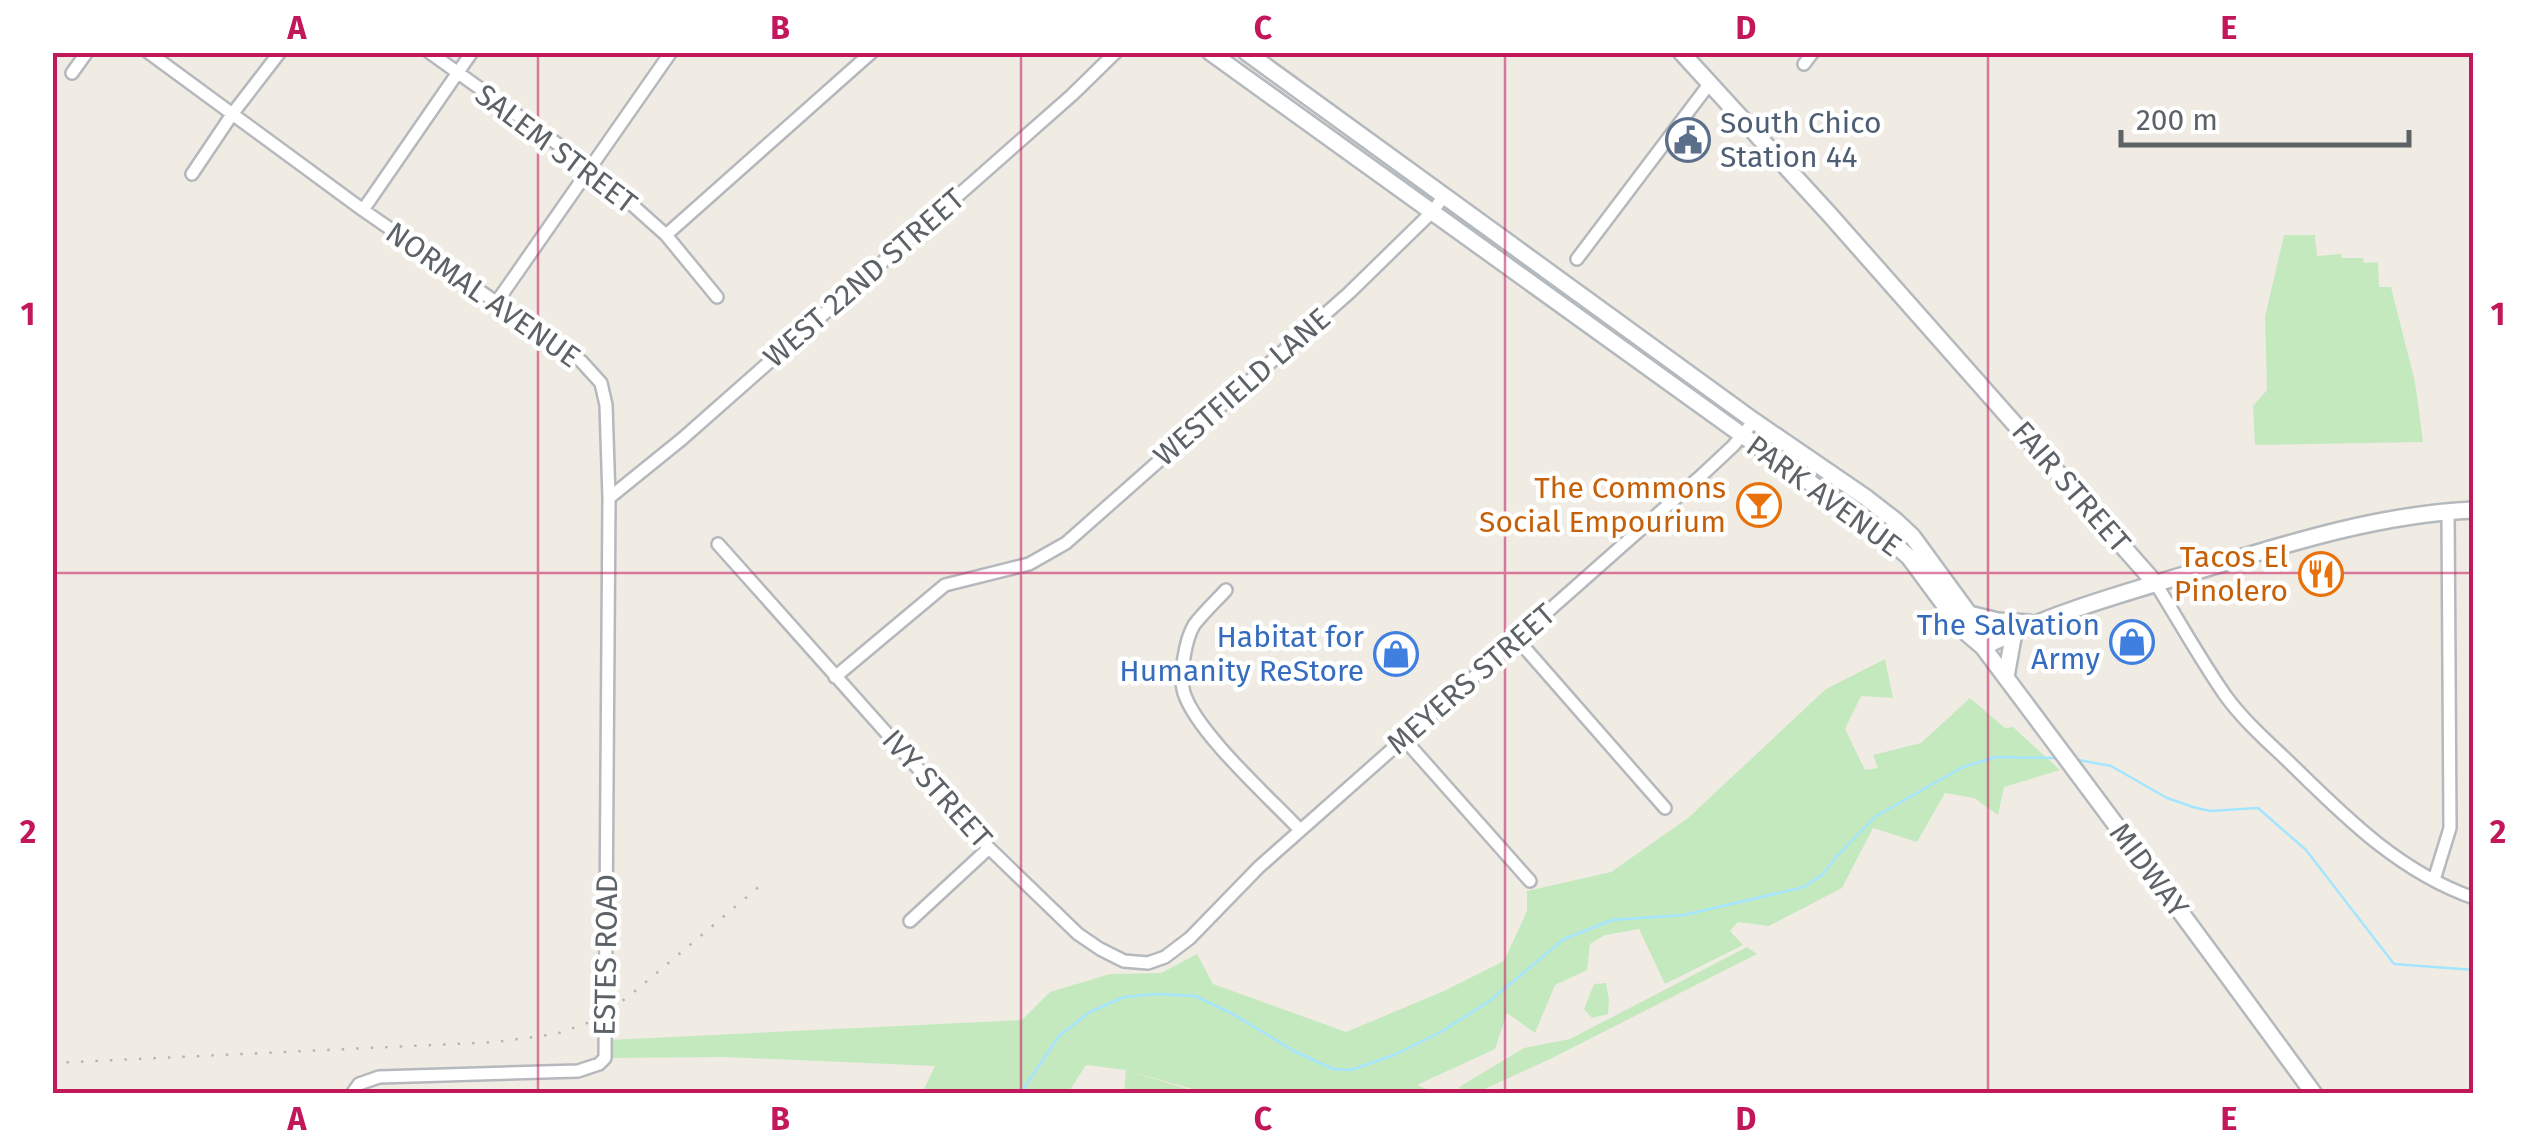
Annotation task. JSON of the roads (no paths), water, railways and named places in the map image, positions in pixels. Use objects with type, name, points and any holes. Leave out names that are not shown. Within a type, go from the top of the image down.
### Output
[{"type":"main road","name":"PARK AVENUE","points":[[1210,52],[1875,528],[1908,556],[1963,630],[1983,647]]},
{"type":"main road","name":"PARK AVENUE","points":[[1246,52],[1896,521],[1912,536],[1969,614],[1983,647]]},
{"type":"main road","name":"FAIR STREET","points":[[1681,52],[2156,584]]},
{"type":"main road","points":[[1983,647],[2034,623],[2238,558],[2364,526],[2474,510]]},
{"type":"main road","points":[[1969,614],[2034,623]]},
{"type":"main road","points":[[2006,678],[2014,632]]},
{"type":"main road","name":"MIDWAY","points":[[1983,647],[2314,1094]]},
{"type":"street","points":[[72,73],[86,52]]},
{"type":"street","name":"NORMAL AVENUE","points":[[148,52],[363,210],[581,361],[601,383],[606,405],[608,648]]},
{"type":"street","points":[[192,174],[280,52]]},
{"type":"street","name":"SALEM STREET","points":[[428,52],[591,168],[666,235],[717,297]]},
{"type":"street","points":[[363,210],[472,52]]},
{"type":"street","points":[[496,303],[670,52]]},
{"type":"street","points":[[666,235],[872,52]]},
{"type":"street","name":"WEST 22ND STREET","points":[[608,498],[682,439],[1116,52]]},
{"type":"street","points":[[1804,64],[1812,52]]},
{"type":"street","points":[[1578,259],[1710,83]]},
{"type":"street","name":"WESTFIELD LANE","points":[[835,677],[945,584],[1029,564],[1073,537],[1350,293],[1444,196]]},
{"type":"street","name":"MEYERS STREET","points":[[1190,938],[1300,830],[1702,475],[1754,421]]},
{"type":"street","points":[[2434,880],[2450,828],[2448,511]]},
{"type":"street","name":"IVY STREET","points":[[718,544],[989,848],[1078,934],[1124,961],[1148,963],[1190,938]]},
{"type":"street","name":"FAIR STREET","points":[[2156,584],[2227,698],[2262,736],[2365,835],[2396,859],[2474,898]]},
{"type":"street","points":[[1226,590],[1193,627],[1183,662],[1183,691],[1211,736],[1300,830]]},
{"type":"street","points":[[1517,639],[1665,808]]},
{"type":"street","name":"ESTES ROAD","points":[[352,1094],[359,1084],[380,1077],[578,1071],[605,1058],[608,648]]},
{"type":"street","points":[[1404,739],[1530,881]]},
{"type":"street","points":[[910,921],[989,848]]},
{"type":"waterway","points":[[1020,1094],[1059,1036],[1090,1012],[1124,997],[1156,994],[1195,996],[1294,1051],[1333,1069],[1351,1070],[1439,1033],[1491,1000],[1564,939],[1612,920],[1684,915],[1804,887],[1823,874],[1876,816],[1963,767],[1996,757],[2055,758]]},
{"type":"waterway","points":[[2073,759],[2111,766],[2167,798],[2193,807],[2210,811],[2258,808],[2306,850],[2394,964],[2474,970]]},
{"type":"railway","points":[[52,1063],[496,1042],[556,1034],[590,1022],[628,997],[761,885]]},
{"type":"place","name":"South Chico Station 44","points":[[1688,140]]},
{"type":"place","name":"The Commons Social Empourium","points":[[1759,505]]},
{"type":"place","name":"Tacos El Pinolero","points":[[2321,574]]},
{"type":"place","name":"The Salvation Army","points":[[2132,642]]},
{"type":"place","name":"Habitat for Humanity ReStore","points":[[1396,654]]}]
